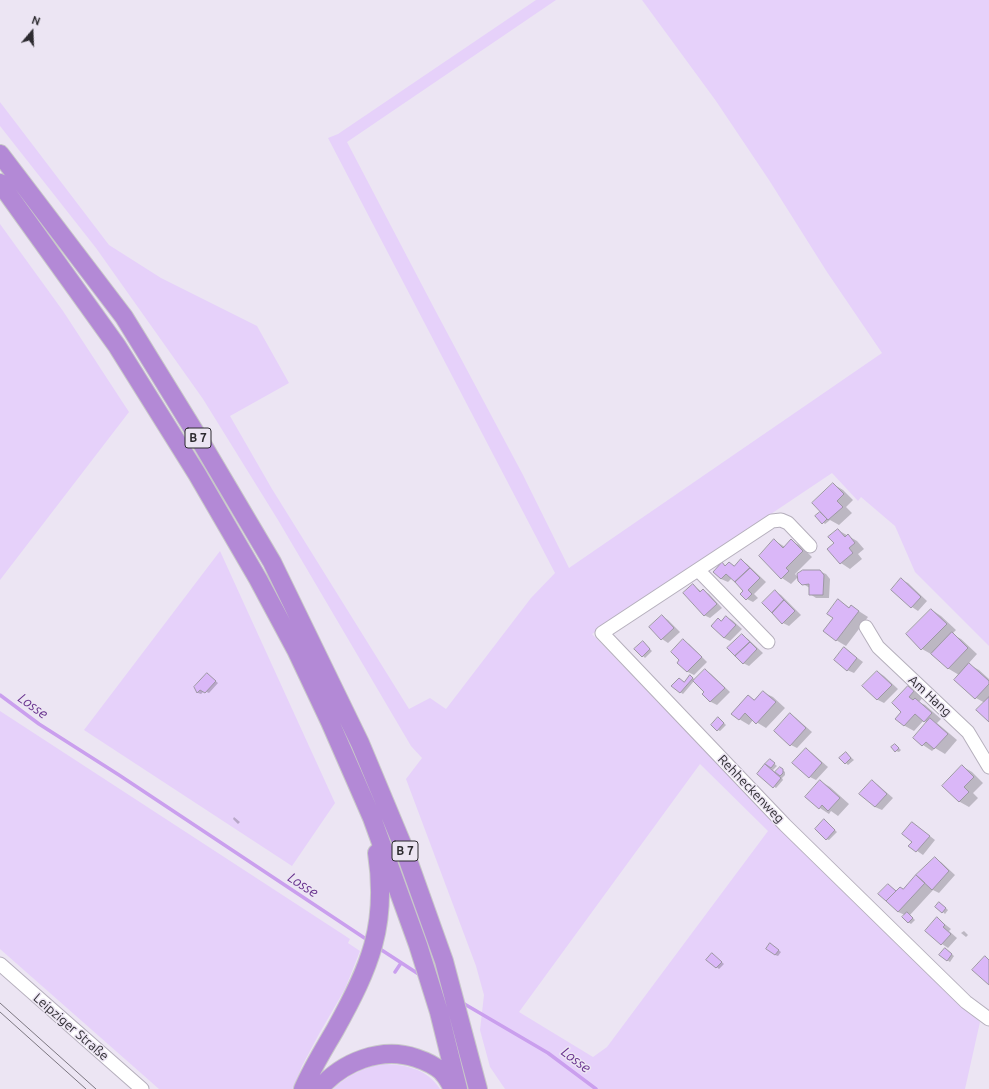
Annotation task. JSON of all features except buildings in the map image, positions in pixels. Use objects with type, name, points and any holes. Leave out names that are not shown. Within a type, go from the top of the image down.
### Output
[{"type":"highway","name":"B 7","points":[[0,154],[124,317],[198,437],[272,562],[363,750],[403,846],[444,962],[478,1089]]},
{"type":"highway","name":"B 7","points":[[0,184],[117,346],[197,474],[258,579],[296,650],[330,722],[372,818],[418,945],[439,1012],[458,1089]]},
{"type":"highway","points":[[303,1089],[350,1004],[366,970],[375,939],[379,921],[381,892],[372,818]]},
{"type":"highway","points":[[463,1029],[488,1089]]},
{"type":"highway","points":[[319,1089],[340,1070],[356,1061],[372,1056],[393,1054],[414,1057],[430,1064],[444,1076],[453,1089]]},
{"type":"street","name":"Rehheckenweg","points":[[810,546],[788,523],[781,520],[772,521],[602,633],[785,825],[966,1002],[989,1019]]},
{"type":"street","points":[[698,570],[768,642]]},
{"type":"street","name":"Am Hang","points":[[866,627],[878,647],[968,732],[989,767]]},
{"type":"street","name":"Leipziger Straße","points":[[0,964],[142,1089]]},
{"type":"shaded area","points":[[536,0],[556,0],[347,142],[523,475],[569,568],[882,353],[827,272],[769,180],[716,101],[642,0],[989,0],[989,646],[915,572],[895,526],[861,497],[858,501],[832,473],[592,634],[786,833],[980,1022],[965,1089],[505,1089],[490,1067],[480,1030],[484,995],[476,966],[406,779],[422,758],[411,746],[278,520],[203,399],[96,248],[0,126],[0,102],[109,245],[161,278],[257,326],[289,383],[230,416],[272,489],[409,709],[430,698],[446,709],[531,598],[555,573],[328,138],[338,134]],"holes":[[[700,764],[768,831],[607,1047],[593,1057],[519,1012]]]},
{"type":"shaded area","points":[[0,224],[63,311],[129,412],[0,580]]},
{"type":"shaded area","points":[[220,551],[335,803],[292,866],[84,730]]},
{"type":"shaded area","points":[[0,711],[350,939],[348,943],[360,951],[345,989],[302,1066],[293,1089],[159,1089],[0,949]]},
{"type":"shaded area","points":[[380,1064],[406,1066],[414,1069],[428,1076],[440,1089],[333,1089],[343,1080],[355,1073]]},
{"type":"waterway","name":"Losse","points":[[0,695],[39,724],[119,775],[369,941]]},
{"type":"waterway","name":"Losse","points":[[377,947],[420,975]]},
{"type":"waterway","points":[[395,972],[401,963]]},
{"type":"waterway","name":"Losse","points":[[461,1002],[548,1053],[596,1089]]},
{"type":"tram line","points":[[0,1003],[96,1089]]},
{"type":"tram line","points":[[0,1012],[86,1089]]}]
